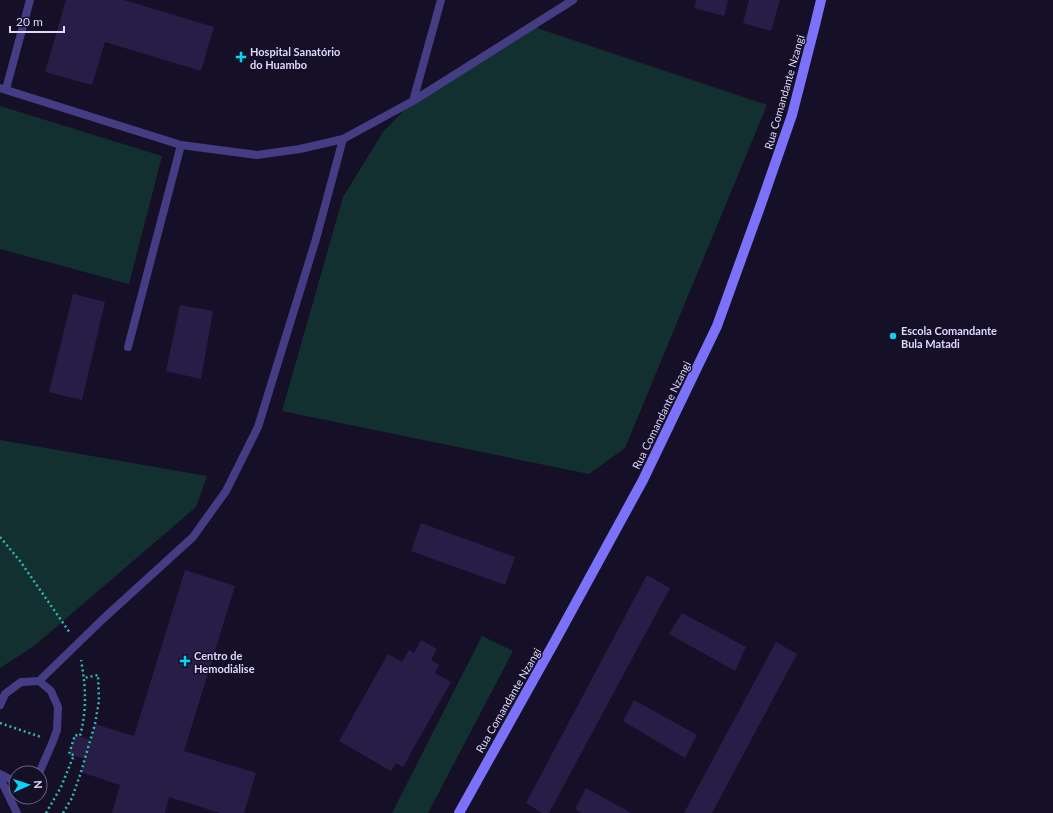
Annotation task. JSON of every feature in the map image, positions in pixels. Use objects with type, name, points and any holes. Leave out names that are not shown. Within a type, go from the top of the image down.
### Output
[{"type":"street","name":"Rua Comandante Nzangi","points":[[459,813],[640,486],[717,326],[792,115],[820,0]]},
{"type":"lane","points":[[30,0],[3,88],[181,145],[257,155],[300,149],[343,139],[413,101],[573,0]]},
{"type":"lane","points":[[413,101],[441,0]]},
{"type":"lane","points":[[0,705],[5,694],[20,682],[39,680],[193,537],[226,491],[258,427],[316,239],[343,139]]},
{"type":"lane","points":[[128,347],[181,145]]},
{"type":"lane","points":[[39,680],[51,691],[58,707],[57,730],[42,765]]},
{"type":"lane","points":[[0,778],[17,813]]},
{"type":"path","points":[[0,536],[20,561],[78,644]]},
{"type":"path","points":[[46,813],[62,786],[74,755],[69,754],[75,735],[80,736],[86,705],[84,678],[98,675],[99,701],[96,724],[72,798],[63,813]]},
{"type":"path","points":[[0,723],[53,742]]},
{"type":"green space","points":[[531,26],[767,105],[625,448],[589,474],[282,411],[343,197],[383,132],[413,101]]},
{"type":"green space","points":[[0,106],[162,156],[129,284],[0,249]]},
{"type":"green space","points":[[0,440],[207,476],[196,507],[34,646],[0,668]]},
{"type":"green space","points":[[482,636],[513,651],[428,813],[392,813]]},
{"type":"building","points":[[66,0],[124,0],[214,27],[201,71],[105,42],[92,85],[45,72]]},
{"type":"building","points":[[696,0],[728,0],[724,16],[694,8]]},
{"type":"building","points":[[749,0],[780,0],[771,31],[743,23]]},
{"type":"building","points":[[73,294],[105,302],[82,400],[49,392]]},
{"type":"building","points":[[180,305],[213,311],[201,379],[166,371]]},
{"type":"building","points":[[421,523],[515,557],[505,585],[411,551]]},
{"type":"building","points":[[185,570],[235,586],[184,751],[256,773],[244,813],[220,813],[169,797],[165,813],[112,813],[120,785],[81,772],[85,759],[69,754],[75,735],[91,740],[95,724],[134,736]]},
{"type":"building","points":[[647,575],[670,588],[549,813],[542,813],[526,803]]},
{"type":"building","points":[[682,613],[746,647],[735,671],[669,634]]},
{"type":"building","points":[[421,640],[437,649],[431,660],[439,665],[435,673],[451,682],[403,767],[396,763],[391,771],[339,741],[388,654],[402,662],[409,650],[414,653]]},
{"type":"building","points":[[776,642],[797,654],[712,813],[684,813]]},
{"type":"building","points":[[634,700],[697,735],[685,758],[623,721]]},
{"type":"building","points":[[586,788],[631,813],[581,813],[575,809]]},
{"type":"place","name":"Hospital Sanatório do Huambo","points":[[241,57]]},
{"type":"place","name":"Escola Comandante Bula Matadi","points":[[893,336]]},
{"type":"place","name":"Centro de Hemodiálise","points":[[185,661]]}]
